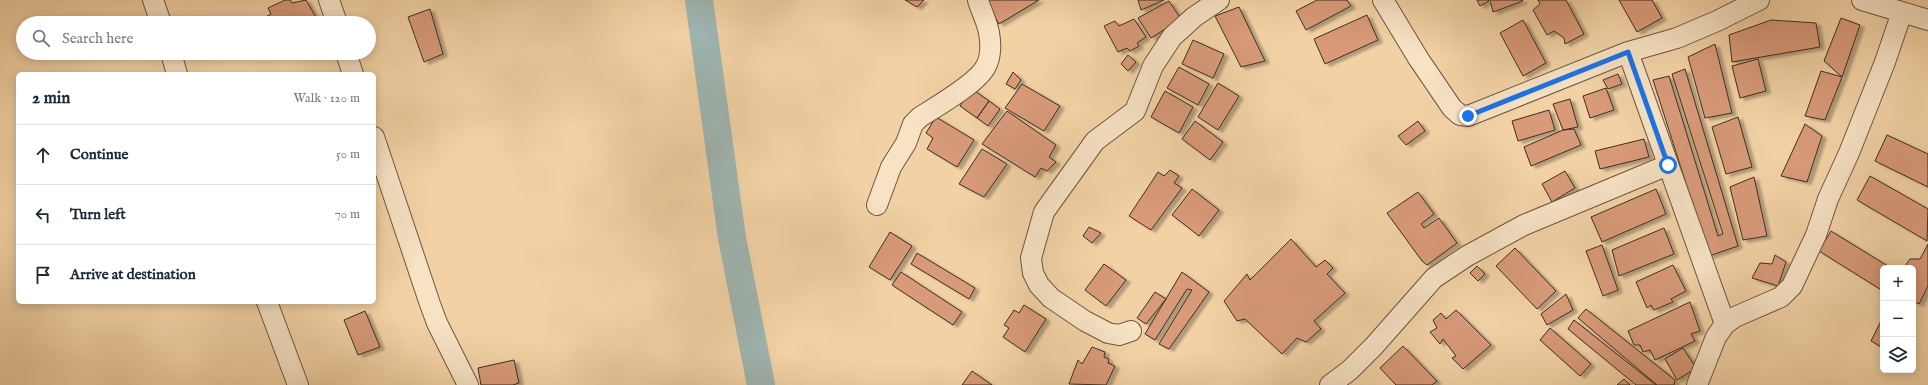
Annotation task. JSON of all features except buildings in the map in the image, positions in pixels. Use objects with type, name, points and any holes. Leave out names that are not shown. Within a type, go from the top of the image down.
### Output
[{"type":"street","points":[[153,0],[159,16]]},
{"type":"street","points":[[329,0],[334,16]]},
{"type":"street","points":[[877,205],[891,167],[906,144],[913,124],[920,117],[972,82],[982,74],[987,65],[990,50],[989,33],[978,0]]},
{"type":"street","points":[[1131,331],[1119,335],[1108,333],[1085,321],[1051,298],[1039,285],[1033,273],[1032,258],[1044,212],[1091,148],[1101,137],[1135,111],[1153,66],[1172,37],[1194,17],[1219,0]]},
{"type":"street","points":[[1383,0],[1418,58],[1452,108],[1460,115],[1468,116],[1628,52],[1677,38],[1717,21],[1759,0]]},
{"type":"street","points":[[1862,0],[1928,20]]},
{"type":"street","points":[[1697,385],[1716,337],[1725,324],[1735,317],[1781,297],[1792,286],[1816,235],[1828,199],[1885,62],[1902,12]]},
{"type":"street","points":[[1628,52],[1725,324]]},
{"type":"street","points":[[173,60],[176,72]]},
{"type":"street","points":[[348,60],[352,72]]},
{"type":"street","points":[[376,143],[435,317],[468,385]]},
{"type":"street","points":[[1330,385],[1350,370],[1374,346],[1434,278],[1467,256],[1524,225],[1668,165]]},
{"type":"street","points":[[268,304],[298,385]]},
{"type":"waterway","points":[[699,0],[732,238],[761,385]]},
{"type":"route","points":[[1468,116],[1628,52],[1668,165]]}]
